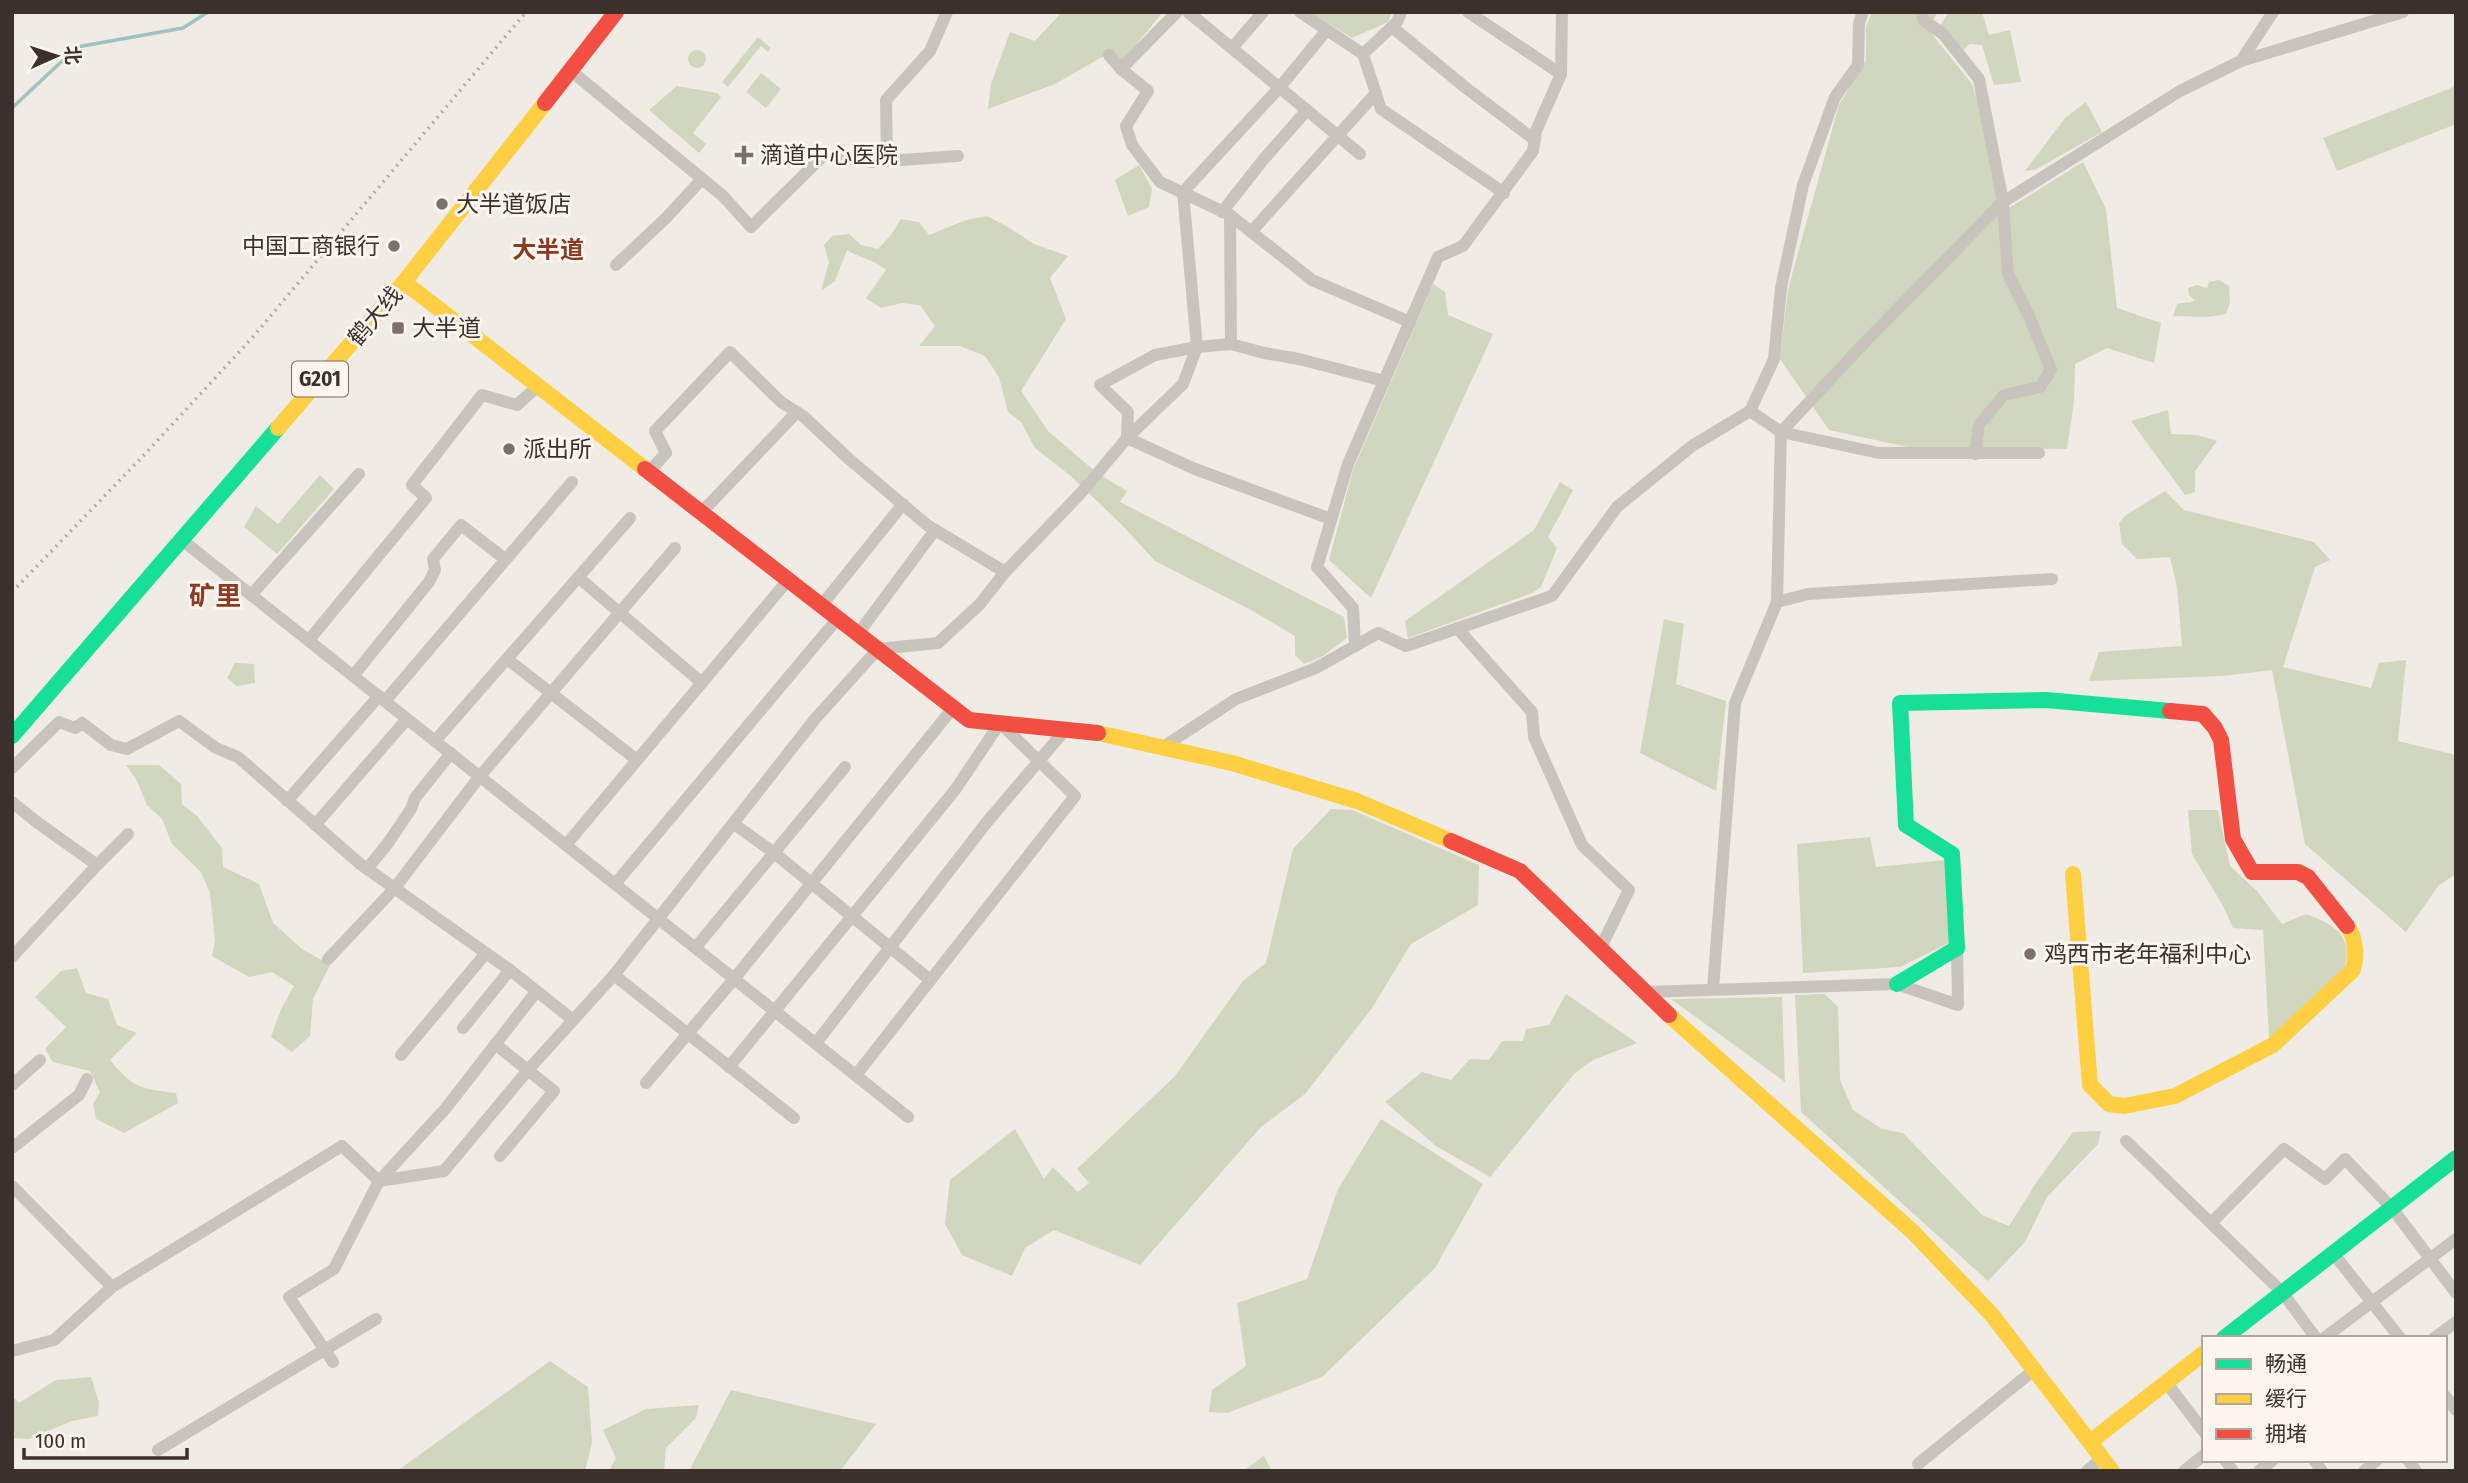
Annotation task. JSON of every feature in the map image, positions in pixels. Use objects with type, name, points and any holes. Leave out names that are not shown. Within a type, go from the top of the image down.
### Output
[{"type":"main road","name":"鹤大线","points":[[12,736],[404,282],[616,12]]},
{"type":"main road","points":[[404,282],[969,720],[1103,733],[1231,763],[1357,802],[1520,871],[1644,992],[1913,1232],[1992,1315],[2107,1464]]},
{"type":"main road","points":[[1897,984],[1957,948],[1952,853],[1906,825],[1900,703],[2046,700],[2203,714],[2221,740],[2234,839],[2252,872],[2298,872],[2308,877],[2352,932],[2356,960],[2353,970],[2273,1045],[2175,1096],[2124,1106],[2109,1104],[2090,1085],[2073,874]]},
{"type":"main road","points":[[2227,1336],[2456,1158]]},
{"type":"main road","points":[[2090,1442],[2202,1355]]},
{"type":"street","points":[[887,161],[886,100],[930,51],[947,12]]},
{"type":"street","points":[[1121,69],[1177,12]]},
{"type":"street","points":[[1188,12],[1360,154]]},
{"type":"street","points":[[1233,47],[1263,12]]},
{"type":"street","points":[[1300,12],[1363,54],[1381,109],[1504,193]]},
{"type":"street","points":[[1363,54],[1392,27],[1401,12]]},
{"type":"street","points":[[1468,12],[1561,74]]},
{"type":"street","points":[[1355,646],[1353,607],[1317,566],[1348,464],[1438,257],[1463,246],[1533,152],[1536,131],[1561,74],[1562,12]]},
{"type":"street","points":[[1163,747],[1236,699],[1317,668],[1378,634],[1406,646],[1552,596],[1617,507],[1692,446],[1750,411],[1774,359],[1781,288],[1803,186],[1835,97],[1858,65],[1859,23],[1863,12]]},
{"type":"street","points":[[1922,12],[1923,20],[1943,34],[1979,79],[2003,202],[2008,274],[2051,370],[2040,387],[2004,395],[1979,425],[1975,454]]},
{"type":"street","points":[[2241,61],[2273,12]]},
{"type":"street","points":[[1713,989],[1735,703],[1777,602],[1781,432],[2003,202],[2180,91],[2241,61],[2394,13]]},
{"type":"street","points":[[1392,27],[1535,140]]},
{"type":"street","points":[[379,1181],[444,1171],[528,1070],[614,975],[815,719],[878,649],[938,643],[980,604],[1005,572],[1081,494],[1127,438],[1182,384],[1197,346],[1183,192],[1280,87],[1326,31]]},
{"type":"street","points":[[1109,55],[1121,69],[1149,91],[1126,126],[1132,145],[1160,181],[1226,214],[1312,280],[1410,322]]},
{"type":"street","points":[[570,70],[723,196],[751,227],[824,155],[887,161],[958,156]]},
{"type":"street","points":[[1251,232],[1376,93]]},
{"type":"street","points":[[1231,344],[1226,214],[1262,160],[1307,110]]},
{"type":"street","points":[[616,265],[666,218],[702,179]]},
{"type":"street","points":[[1127,438],[1128,412],[1100,385],[1155,355],[1197,346],[1231,344],[1384,381]]},
{"type":"street","points":[[649,472],[666,453],[655,431],[730,352],[781,402],[797,412],[935,530],[1005,572]]},
{"type":"street","points":[[309,640],[426,498],[412,485],[482,395],[517,405],[538,386]]},
{"type":"street","points":[[1750,411],[1781,432],[1879,453],[2039,453]]},
{"type":"street","points":[[701,513],[797,412]]},
{"type":"street","points":[[1127,438],[1195,469],[1331,520]]},
{"type":"street","points":[[251,595],[359,474]]},
{"type":"street","points":[[287,800],[382,699],[572,482]]},
{"type":"street","points":[[821,606],[903,504]]},
{"type":"street","points":[[435,741],[630,518]]},
{"type":"street","points":[[354,676],[429,582],[435,570],[433,559],[461,526],[505,559]]},
{"type":"street","points":[[858,634],[935,530]]},
{"type":"street","points":[[182,540],[908,1117]]},
{"type":"street","points":[[328,958],[394,889],[480,776],[676,548]]},
{"type":"street","points":[[578,577],[702,682]]},
{"type":"street","points":[[1777,602],[1808,594],[2052,579]]},
{"type":"street","points":[[566,845],[788,580]]},
{"type":"street","points":[[615,884],[838,618]]},
{"type":"street","points":[[1457,628],[1532,712],[1534,737],[1582,845],[1629,890],[1600,949]]},
{"type":"street","points":[[507,659],[637,760]]},
{"type":"street","points":[[646,1083],[734,979],[953,708]]},
{"type":"street","points":[[316,825],[407,719]]},
{"type":"street","points":[[12,768],[59,722],[75,728],[82,723],[111,745],[127,748],[179,721],[216,748],[238,757],[367,869],[510,970],[573,1020]]},
{"type":"street","points":[[729,1067],[955,790],[1000,723],[1075,796],[856,1075]]},
{"type":"street","points":[[816,1044],[987,822],[1066,729]]},
{"type":"street","points":[[367,869],[411,809],[415,798],[451,754]]},
{"type":"street","points":[[696,947],[845,767]]},
{"type":"street","points":[[12,802],[97,865]]},
{"type":"street","points":[[734,824],[773,852],[929,979]]},
{"type":"street","points":[[12,957],[128,834]]},
{"type":"street","points":[[1644,992],[1897,984],[1958,1004],[1957,948]]},
{"type":"street","points":[[401,1055],[486,953]]},
{"type":"street","points":[[463,1028],[510,970]]},
{"type":"street","points":[[614,975],[794,1118]]},
{"type":"street","points":[[333,1362],[289,1297],[334,1269],[379,1181],[446,1108],[536,992]]},
{"type":"street","points":[[495,1044],[554,1091],[500,1156]]},
{"type":"street","points":[[12,1085],[40,1060]]},
{"type":"street","points":[[12,1148],[79,1095],[87,1079]]},
{"type":"street","points":[[2126,1141],[2282,1292],[2315,1336]]},
{"type":"street","points":[[12,1350],[54,1340],[112,1286],[342,1146],[379,1181]]},
{"type":"street","points":[[2211,1223],[2284,1149],[2325,1179],[2344,1159],[2392,1208],[2456,1293]]},
{"type":"street","points":[[12,1186],[112,1286]]},
{"type":"street","points":[[2327,1336],[2456,1240]]},
{"type":"street","points":[[2333,1253],[2398,1336]]},
{"type":"street","points":[[158,1450],[376,1319]]},
{"type":"street","points":[[2437,1336],[2456,1322]]},
{"type":"street","points":[[1918,1464],[2034,1370]]},
{"type":"street","points":[[2166,1382],[2202,1428]]},
{"type":"street","points":[[2184,1471],[2202,1457]]},
{"type":"street","points":[[2087,1471],[2107,1464]]},
{"type":"green space","points":[[1062,12],[1163,12],[1122,62],[1111,52],[1055,84],[988,109],[991,84],[1010,32],[1035,41]]},
{"type":"green space","points":[[1310,12],[1392,12],[1388,22],[1352,38]]},
{"type":"green space","points":[[1872,12],[1938,12],[1928,29],[1972,84],[2009,208],[2083,162],[2106,209],[2117,308],[2161,323],[2154,363],[2107,348],[2075,364],[2074,402],[2067,449],[1908,447],[1829,430],[1780,359],[1788,289],[1839,105],[1866,60],[1866,27]]},
{"type":"green space","points":[[1949,12],[1982,12],[1989,35],[2010,30],[2021,82],[1994,85],[1982,45],[1970,44],[1962,51],[1940,26]]},
{"type":"green space","points":[[758,37],[771,48],[768,52],[761,46],[728,87],[722,82]]},
{"type":"green space","points":[[697,50],[703,53],[706,59],[703,65],[697,68],[691,65],[688,59],[691,53]]},
{"type":"green space","points":[[761,73],[781,89],[766,108],[746,92]]},
{"type":"green space","points":[[677,86],[717,93],[721,97],[693,133],[706,144],[699,153],[649,110]]},
{"type":"green space","points":[[2456,86],[2456,124],[2337,171],[2323,138]]},
{"type":"green space","points":[[2086,102],[2102,132],[2035,170],[2025,171],[2065,118]]},
{"type":"green space","points":[[1139,165],[1152,189],[1149,207],[1128,216],[1115,180]]},
{"type":"green space","points":[[987,216],[1034,244],[1068,256],[1050,278],[1066,319],[1021,391],[1048,431],[1097,473],[1127,491],[1120,502],[1344,617],[1347,638],[1323,656],[1304,664],[1295,655],[1295,636],[1251,610],[1155,561],[1072,477],[1035,448],[1021,422],[1008,412],[999,377],[985,356],[960,346],[919,346],[935,326],[920,305],[902,303],[881,308],[866,298],[886,270],[881,266],[847,250],[835,281],[821,291],[829,262],[824,245],[832,236],[849,234],[861,245],[878,249],[901,219],[919,222],[929,235],[966,220]]},
{"type":"green space","points":[[2219,280],[2229,286],[2230,303],[2226,314],[2208,317],[2173,316],[2177,304],[2195,301],[2189,295],[2188,288],[2197,285],[2207,288],[2209,282]]},
{"type":"green space","points":[[1433,284],[1445,292],[1448,315],[1493,334],[1371,598],[1329,560],[1353,470]]},
{"type":"green space","points":[[2168,410],[2171,434],[2198,435],[2217,441],[2195,471],[2195,492],[2185,495],[2131,421]]},
{"type":"green space","points":[[320,475],[334,489],[277,554],[244,527],[256,506],[278,524]]},
{"type":"green space","points":[[1560,482],[1573,490],[1548,537],[1557,548],[1541,587],[1532,593],[1408,638],[1405,621],[1534,530]]},
{"type":"green space","points":[[2165,491],[2184,510],[2314,542],[2330,560],[2315,567],[2283,667],[2371,688],[2379,663],[2406,660],[2398,741],[2456,755],[2456,874],[2439,885],[2406,932],[2305,844],[2272,670],[2223,676],[2089,681],[2099,652],[2182,646],[2177,587],[2170,557],[2137,559],[2122,544],[2119,523],[2126,515]]},
{"type":"green space","points":[[1664,619],[1684,624],[1676,684],[1726,701],[1716,791],[1640,753]]},
{"type":"green space","points":[[235,663],[254,664],[255,683],[237,686],[227,678]]},
{"type":"green space","points":[[126,765],[159,765],[181,784],[182,804],[197,816],[222,848],[223,867],[259,884],[273,923],[302,949],[330,965],[313,999],[310,1036],[292,1052],[271,1037],[281,1009],[294,986],[272,972],[249,977],[212,956],[215,941],[210,893],[201,872],[172,844],[162,819],[147,805],[136,779]]},
{"type":"green space","points":[[1331,809],[1352,810],[1479,865],[1478,905],[1411,944],[1372,1008],[1305,1094],[1261,1127],[1140,1265],[1054,1230],[1025,1248],[1012,1276],[962,1255],[945,1224],[950,1180],[1015,1129],[1044,1179],[1053,1167],[1078,1192],[1089,1183],[1077,1169],[1175,1076],[1243,981],[1266,963],[1293,849]]},
{"type":"green space","points":[[2188,810],[2218,810],[2230,866],[2257,891],[2282,924],[2306,914],[2334,928],[2345,942],[2347,951],[2343,973],[2269,1039],[2263,930],[2233,928],[2192,854]]},
{"type":"green space","points":[[1870,837],[1876,867],[1946,860],[1951,942],[1900,967],[1803,973],[1797,844]]},
{"type":"green space","points":[[77,968],[86,993],[108,999],[117,1025],[137,1033],[110,1060],[138,1086],[176,1093],[178,1103],[124,1133],[96,1119],[93,1104],[100,1092],[90,1071],[53,1062],[45,1049],[66,1027],[35,997],[61,971]]},
{"type":"green space","points":[[1566,994],[1637,1043],[1593,1060],[1575,1073],[1490,1177],[1436,1146],[1385,1102],[1422,1072],[1451,1080],[1470,1059],[1489,1060],[1502,1041],[1523,1041],[1526,1029],[1549,1025]]},
{"type":"green space","points":[[1825,994],[1838,1007],[1840,1080],[1853,1110],[1882,1129],[1903,1133],[1982,1215],[2009,1226],[2073,1132],[2101,1131],[2098,1144],[2047,1197],[2025,1242],[1988,1281],[1801,1112],[1795,995]]},
{"type":"green space","points":[[1782,997],[1785,1082],[1671,999]]},
{"type":"green space","points":[[1381,1119],[1483,1184],[1435,1268],[1322,1377],[1227,1413],[1209,1412],[1212,1390],[1246,1366],[1237,1303],[1307,1279],[1338,1189]]},
{"type":"green space","points":[[550,1361],[588,1387],[592,1443],[585,1471],[397,1471]]},
{"type":"green space","points":[[91,1377],[99,1403],[98,1416],[72,1421],[29,1439],[12,1438],[12,1396],[19,1403],[56,1380]]},
{"type":"green space","points":[[731,1390],[876,1424],[840,1471],[689,1471]]},
{"type":"green space","points":[[699,1405],[696,1418],[666,1448],[664,1471],[609,1471],[616,1458],[603,1430],[646,1409]]},
{"type":"green space","points":[[1264,1456],[1272,1471],[1243,1471]]},
{"type":"waterway","points":[[12,108],[77,47],[183,28],[208,12]]},
{"type":"railway","points":[[12,592],[252,338],[526,12]]},
{"type":"traffic: fast","points":[[12,736],[278,428]]},
{"type":"traffic: fast","points":[[1897,984],[1957,948],[1952,854],[1906,825],[1900,703],[2046,700],[2170,711]]},
{"type":"traffic: fast","points":[[2227,1336],[2456,1158]]},
{"type":"traffic: slow","points":[[278,428],[404,282],[545,103]]},
{"type":"traffic: slow","points":[[404,282],[645,469]]},
{"type":"traffic: slow","points":[[1098,733],[1232,763],[1357,801],[1451,841]]},
{"type":"traffic: slow","points":[[2073,874],[2090,1085],[2109,1104],[2124,1106],[2175,1096],[2273,1045],[2353,970],[2355,947],[2347,926]]},
{"type":"traffic: slow","points":[[1669,1015],[1913,1232],[1992,1315],[2112,1471]]},
{"type":"traffic: slow","points":[[2090,1442],[2202,1355]]},
{"type":"traffic: jam","points":[[545,103],[616,12]]},
{"type":"traffic: jam","points":[[645,469],[969,720],[1098,733]]},
{"type":"traffic: jam","points":[[2170,711],[2203,714],[2215,728],[2221,740],[2233,839],[2252,872],[2298,872],[2308,877],[2347,926]]},
{"type":"traffic: jam","points":[[1451,841],[1520,871],[1669,1015]]},
{"type":"place","name":"滴道中心医院","points":[[744,155]]},
{"type":"place","name":"大半道饭店","points":[[442,204]]},
{"type":"place","name":"中国工商银行","points":[[394,246]]},
{"type":"place","name":"大半道","points":[[398,328]]},
{"type":"place","name":"派出所","points":[[509,449]]},
{"type":"place","name":"鸡西市老年福利中心","points":[[2030,954]]},
{"type":"district","name":"大半道","points":[[548,250]]},
{"type":"district","name":"矿里","points":[[215,596]]}]
